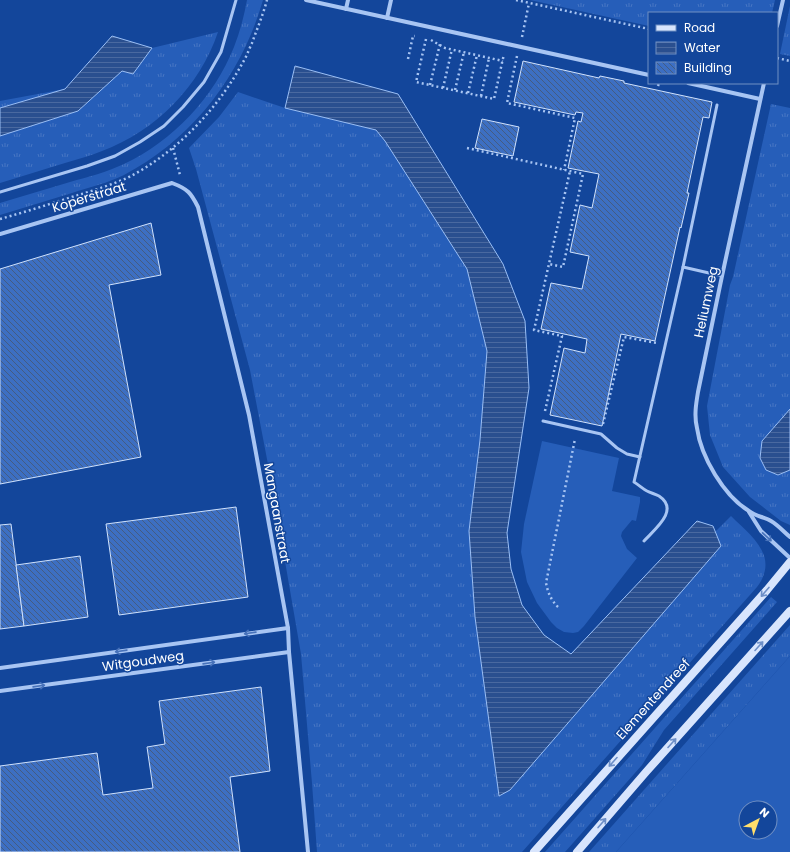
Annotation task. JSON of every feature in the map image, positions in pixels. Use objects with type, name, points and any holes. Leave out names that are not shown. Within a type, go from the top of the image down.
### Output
[{"type":"main road","name":"Elementendreef","points":[[534,852],[767,590],[790,562]]},
{"type":"main road","points":[[577,852],[651,766],[790,611]]},
{"type":"street","points":[[306,0],[648,75]]},
{"type":"street","points":[[346,9],[348,0]]},
{"type":"street","points":[[387,18],[391,0]]},
{"type":"street","points":[[778,21],[782,0]]},
{"type":"street","points":[[692,84],[760,99]]},
{"type":"street","name":"Heliumweg","points":[[764,84],[722,276],[695,411],[696,428],[707,461],[731,497],[749,512],[772,522],[790,537]]},
{"type":"street","name":"Koperstraat","points":[[0,234],[172,183],[183,187]]},
{"type":"street","name":"Mangaanstraat","points":[[183,187],[192,196],[198,207],[249,415],[288,628],[308,852]]},
{"type":"street","name":"Heliumweg","points":[[749,512],[760,531],[790,558]]},
{"type":"street","name":"Witgoudweg","points":[[0,668],[288,628]]},
{"type":"street","name":"Witgoudweg","points":[[0,691],[289,652]]},
{"type":"lane","points":[[0,192],[115,156],[164,126],[183,107],[204,82],[221,52],[236,0]]},
{"type":"lane","points":[[644,541],[664,519],[667,512],[666,505],[660,497],[646,491],[634,482],[683,267],[717,105]]},
{"type":"lane","points":[[683,267],[722,276]]},
{"type":"lane","points":[[543,421],[601,434],[617,448],[627,454],[640,456]]},
{"type":"path","points":[[516,0],[648,29]]},
{"type":"path","points":[[529,3],[507,103],[575,118],[564,170]]},
{"type":"path","points":[[408,59],[413,36],[433,40],[445,48],[503,61]]},
{"type":"path","points":[[426,39],[416,82],[494,99],[506,44]]},
{"type":"path","points":[[430,84],[440,44]]},
{"type":"path","points":[[443,88],[452,49]]},
{"type":"path","points":[[455,90],[464,52]]},
{"type":"path","points":[[468,93],[477,55]]},
{"type":"path","points":[[481,96],[490,58]]},
{"type":"path","points":[[778,58],[790,61]]},
{"type":"path","points":[[173,148],[183,187]]},
{"type":"path","points":[[467,148],[583,174],[563,267],[549,264]]},
{"type":"path","points":[[543,421],[562,336],[534,330],[570,171]]},
{"type":"path","points":[[601,434],[624,337],[665,345]]},
{"type":"path","points":[[558,607],[552,601],[547,592],[546,583],[577,429]]},
{"type":"green space","points":[[247,0],[263,0],[254,27],[242,54],[212,102],[172,143],[149,160],[118,178],[0,215],[0,203],[118,167],[159,143],[175,130],[190,116],[203,100],[226,65],[238,36]]},
{"type":"green space","points":[[530,0],[775,0],[772,12],[648,12],[648,26]]},
{"type":"green space","points":[[790,6],[790,56],[780,54]]},
{"type":"green space","points":[[218,32],[200,71],[188,88],[158,119],[140,132],[97,153],[0,183],[0,136],[78,111],[122,71],[133,74],[152,48]]},
{"type":"green space","points":[[65,89],[0,108],[0,101]]},
{"type":"green space","points":[[238,92],[285,108],[376,130],[385,141],[467,269],[487,351],[480,440],[469,531],[475,617],[499,795],[510,790],[721,546],[715,532],[731,516],[754,539],[764,556],[765,566],[763,576],[757,587],[522,852],[317,852],[301,654],[271,480],[250,370],[189,148],[219,117]]},
{"type":"green space","points":[[771,104],[790,108],[790,409],[762,441],[766,470],[778,475],[790,470],[790,525],[781,521],[750,497],[723,467],[710,435],[707,406],[730,285]]},
{"type":"green space","points":[[542,441],[619,458],[612,491],[640,497],[636,521],[632,520],[622,532],[621,536],[627,549],[637,558],[584,626],[578,632],[573,633],[564,632],[557,628],[537,603],[527,582],[521,552],[524,524]]},
{"type":"green space","points":[[771,597],[777,602],[664,730],[642,765],[565,852],[545,852]]},
{"type":"green space","points":[[790,625],[790,656],[616,852],[589,852]]},
{"type":"green space","points":[[790,656],[790,852],[616,852]]},
{"type":"water","points":[[112,36],[152,48],[133,74],[122,71],[78,111],[0,136],[0,108],[65,89]]},
{"type":"water","points":[[295,66],[398,94],[503,264],[525,321],[529,388],[507,533],[511,569],[522,605],[544,635],[571,654],[697,521],[713,526],[721,546],[510,790],[499,796],[475,617],[469,531],[480,440],[487,351],[467,269],[385,141],[376,130],[285,108]]},
{"type":"water","points":[[790,409],[790,470],[778,475],[766,470],[760,458],[762,441]]},
{"type":"building","points":[[523,61],[599,78],[600,76],[624,81],[624,83],[712,102],[709,118],[703,117],[687,193],[689,193],[655,341],[621,334],[602,426],[550,415],[564,348],[585,353],[587,339],[541,329],[551,283],[582,289],[589,256],[570,252],[580,205],[592,208],[599,174],[568,168],[578,121],[581,122],[583,113],[576,112],[575,115],[514,102]]},
{"type":"building","points":[[482,119],[519,127],[513,156],[475,148]]},
{"type":"building","points":[[151,223],[161,275],[109,285],[141,457],[0,484],[0,269]]},
{"type":"building","points":[[236,507],[248,597],[119,615],[106,524]]},
{"type":"building","points":[[11,524],[24,626],[0,629],[0,525]]},
{"type":"building","points":[[80,556],[88,617],[24,626],[16,565]]},
{"type":"building","points":[[261,687],[270,771],[230,777],[240,852],[0,852],[0,766],[97,753],[103,795],[153,788],[147,747],[165,744],[159,701]]}]
